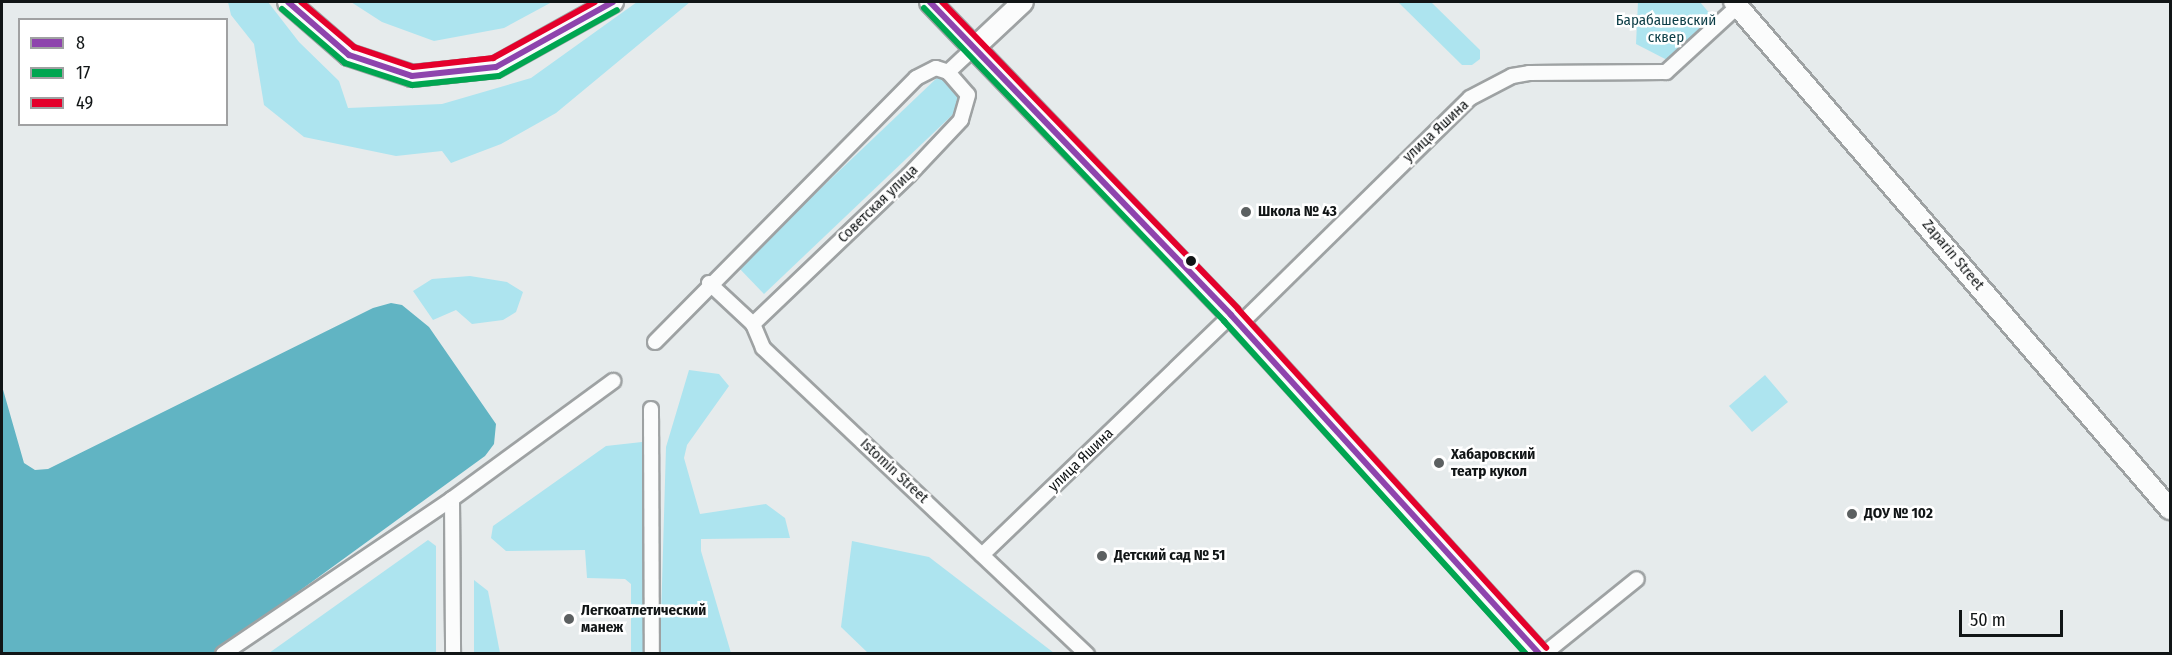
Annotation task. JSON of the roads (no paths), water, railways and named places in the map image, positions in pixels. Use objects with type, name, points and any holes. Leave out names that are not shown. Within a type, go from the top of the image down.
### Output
[{"type":"main road","points":[[288,2],[350,55],[412,76],[495,67],[613,2]]},
{"type":"main road","points":[[930,2],[1235,320],[1539,654]]},
{"type":"main road","points":[[974,48],[1023,2]]},
{"type":"main road","name":"Zaparin Street","points":[[1736,4],[2170,509]]},
{"type":"street","name":"улица Яшина","points":[[982,555],[1470,98],[1521,75],[1666,72],[1736,4]]},
{"type":"street","points":[[655,342],[709,283],[916,78],[936,68],[948,72],[974,48]]},
{"type":"street","name":"Советская улица","points":[[753,324],[909,176],[961,120],[968,95],[948,72]]},
{"type":"street","name":"Istomin Street","points":[[709,283],[753,324],[763,348],[1087,654]]},
{"type":"street","points":[[223,654],[452,500],[613,381]]},
{"type":"street","points":[[651,409],[652,654]]},
{"type":"street","points":[[452,500],[453,654]]},
{"type":"street","points":[[1544,654],[1637,579]]},
{"type":"place","name":"Школа № 43","points":[[1246,212]]},
{"type":"place","name":"Хабаровский театр кукол","points":[[1439,463]]},
{"type":"place","name":"ДОУ № 102","points":[[1852,514]]},
{"type":"place","name":"Детский сад № 51","points":[[1102,556]]},
{"type":"place","name":"Легкоатлетический манеж","points":[[569,619]]},
{"type":"park label","name":"Барабашевский сквер","points":[[1666,28]]}]
